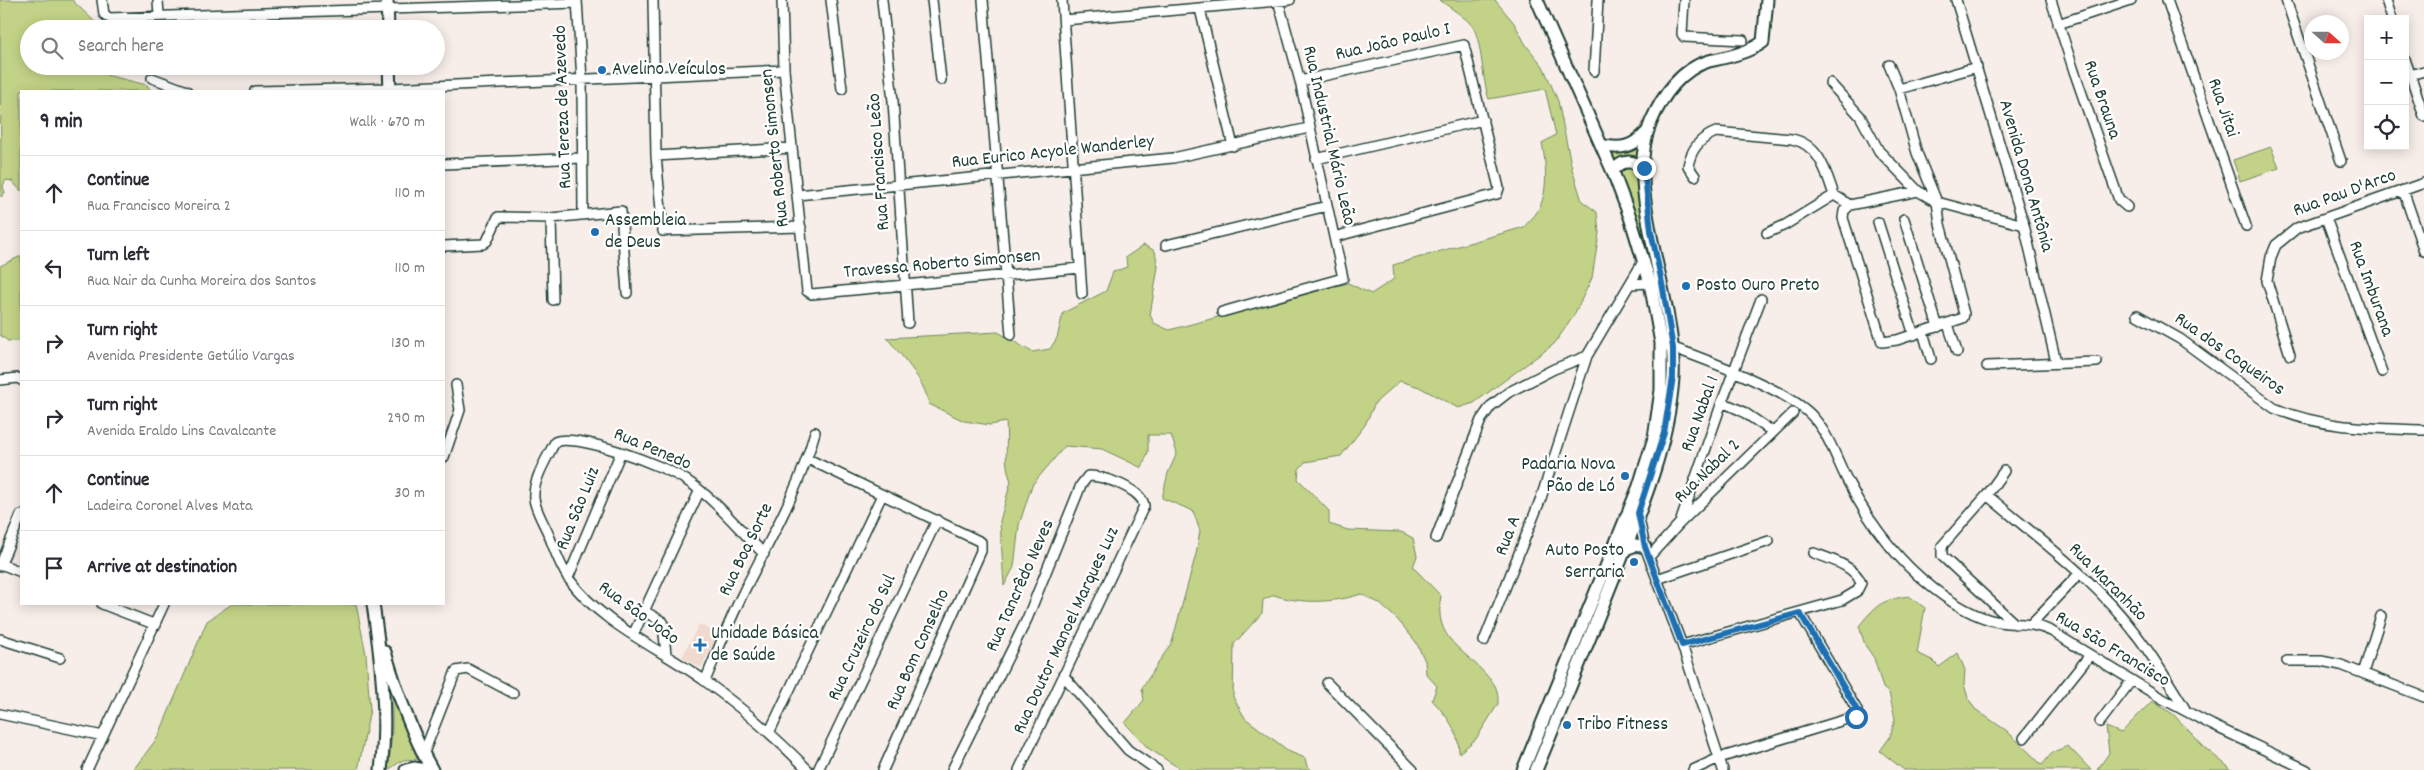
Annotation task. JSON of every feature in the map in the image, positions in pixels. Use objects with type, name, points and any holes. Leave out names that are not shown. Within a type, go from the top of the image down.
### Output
[{"type":"main road","points":[[1522,770],[1639,486],[1654,438],[1659,412],[1661,343],[1650,283],[1630,217],[1613,172],[1537,0]]},
{"type":"main road","points":[[1601,146],[1625,148],[1639,140],[1647,132],[1664,96],[1681,77],[1706,62],[1744,52],[1763,42],[1767,0]]},
{"type":"main road","points":[[387,4],[388,20]]},
{"type":"main road","points":[[389,75],[390,90]]},
{"type":"main road","points":[[1536,770],[1625,548],[1664,433],[1673,377],[1673,348],[1646,199],[1644,168],[1647,132]]},
{"type":"main road","points":[[1613,172],[1619,164],[1629,161],[1644,168]]},
{"type":"main road","points":[[1625,548],[1636,545],[1647,552]]},
{"type":"main road","points":[[373,605],[383,681],[384,715],[381,770]]},
{"type":"main road","points":[[376,624],[400,699],[423,755],[432,770]]},
{"type":"main road","points":[[1546,712],[1554,714],[1558,718]]},
{"type":"main road","points":[[406,770],[414,768],[425,770]]},
{"type":"street","points":[[102,0],[102,11],[109,18],[387,4],[577,1]]},
{"type":"street","points":[[158,0],[159,16]]},
{"type":"street","points":[[653,0],[656,156],[663,231],[801,227]]},
{"type":"street","name":"Rua Roberto Simonsen","points":[[782,0],[784,70],[807,291]]},
{"type":"street","points":[[831,0],[842,89]]},
{"type":"street","name":"Rua Francisco Leão","points":[[882,0],[893,101],[908,323]]},
{"type":"street","points":[[932,0],[941,80]]},
{"type":"street","points":[[983,0],[1011,334]]},
{"type":"street","points":[[1062,0],[1082,294]]},
{"type":"street","points":[[1064,20],[1290,0]]},
{"type":"street","points":[[1594,71],[1598,0]]},
{"type":"street","points":[[1684,0],[1682,34],[1684,38],[1743,40]]},
{"type":"street","name":"Avenida Dona Antônia","points":[[1956,0],[2024,225],[2056,362]]},
{"type":"street","name":"Rua Brauna","points":[[2051,0],[2119,200],[2127,207]]},
{"type":"street","points":[[2058,24],[2131,0]]},
{"type":"street","name":"Rua Jitai","points":[[2167,0],[2246,226]]},
{"type":"street","points":[[2286,0],[2341,161]]},
{"type":"street","points":[[2386,0],[2391,15]]},
{"type":"street","name":"Rua Tereza de Azevedo","points":[[577,1],[582,80],[583,213]]},
{"type":"street","name":"Rua Industrial Mário Leão","points":[[1222,312],[1343,278],[1300,81],[1279,1]]},
{"type":"street","points":[[1200,9],[1233,146]]},
{"type":"street","name":"Rua João Paulo I","points":[[1300,81],[1464,45],[1483,120]]},
{"type":"street","points":[[2405,60],[2424,116]]},
{"type":"street","points":[[1890,65],[1899,89],[1917,153],[1936,202],[1964,314],[1963,318],[1948,324],[1882,342],[1843,218],[1844,211],[1850,205],[1918,192]]},
{"type":"street","points":[[1899,89],[1977,67]]},
{"type":"street","points":[[390,90],[582,80],[655,74],[784,70]]},
{"type":"street","points":[[2410,75],[2424,71]]},
{"type":"street","points":[[152,78],[184,90]]},
{"type":"street","points":[[1830,83],[1863,121],[1879,151],[1918,192],[1936,202],[2024,225]]},
{"type":"street","points":[[1316,159],[1483,120],[1499,191],[1497,194],[1334,237]]},
{"type":"street","name":"Rua Eurico Acyole Wanderley","points":[[798,195],[997,175],[1073,170],[1173,158],[1309,128]]},
{"type":"street","points":[[1695,176],[1688,166],[1689,158],[1697,144],[1716,132],[1801,140],[1812,148],[1822,162],[1834,195],[1850,205]]},
{"type":"street","points":[[656,156],[792,148]]},
{"type":"street","points":[[445,164],[582,158]]},
{"type":"street","name":"Rua Pau D'Arco","points":[[2290,355],[2267,281],[2271,257],[2276,245],[2297,228],[2424,182]]},
{"type":"street","points":[[2403,190],[2424,251]]},
{"type":"street","points":[[1767,233],[1785,225],[1834,195]]},
{"type":"street","points":[[1166,244],[1327,206]]},
{"type":"street","points":[[445,246],[482,244],[487,241],[498,217],[551,218],[583,213],[621,211],[627,294]]},
{"type":"street","points":[[551,218],[553,300]]},
{"type":"street","name":"Rua Imburana","points":[[2326,218],[2382,372]]},
{"type":"street","points":[[1904,219],[1938,327]]},
{"type":"street","points":[[1878,222],[1918,333],[1931,359]]},
{"type":"street","name":"Rua A","points":[[1484,641],[1541,498],[1587,356],[1644,260]]},
{"type":"street","name":"Travessa Roberto Simonsen","points":[[807,291],[812,294],[1080,268]]},
{"type":"street","points":[[1631,284],[1650,283]]},
{"type":"street","name":"Rua Nabal 1","points":[[1680,523],[1722,402],[1761,299]]},
{"type":"street","name":"Rua dos Coqueiros","points":[[2137,314],[2180,339],[2274,408],[2292,415],[2338,426],[2424,430]]},
{"type":"street","points":[[1948,324],[1957,352]]},
{"type":"street","name":"Rua São Francisco","points":[[1661,343],[1733,372],[1797,402],[1813,416],[1826,434],[1848,481],[1870,521],[1918,576],[1945,597],[1969,612],[1999,622],[2015,624],[2032,623],[2061,636],[2131,681],[2212,725],[2307,770]]},
{"type":"street","points":[[1436,538],[1481,420],[1491,406],[1509,392],[1554,368],[1587,356]]},
{"type":"street","points":[[1987,366],[2097,362]]},
{"type":"street","points":[[0,380],[20,379]]},
{"type":"street","points":[[445,454],[460,410],[456,386]]},
{"type":"street","points":[[1722,402],[1742,411],[1773,432]]},
{"type":"street","name":"Rua Nabal 2","points":[[1647,552],[1680,523],[1793,413]]},
{"type":"street","name":"Rua Boa Sorte","points":[[704,681],[808,459],[815,432]]},
{"type":"street","name":"Rua Penedo","points":[[560,440],[581,442],[620,452],[684,478],[764,554]]},
{"type":"street","name":"Rua São João","points":[[560,440],[555,442],[537,480],[534,497],[557,556],[568,578],[592,605],[633,635],[704,681],[770,731],[808,770]]},
{"type":"street","name":"Rua São Luiz","points":[[568,578],[620,452]]},
{"type":"street","points":[[808,459],[937,520]]},
{"type":"street","points":[[2004,471],[1987,495],[1942,546],[1940,552],[1942,556],[2015,624]]},
{"type":"street","name":"Rua Tancrêdo Neves","points":[[952,770],[1026,619],[1084,480],[1088,476],[1100,477],[1132,490],[1142,499],[1144,506]]},
{"type":"street","points":[[1639,486],[1638,513],[1647,552],[1682,645],[1723,770]]},
{"type":"street","points":[[633,635],[700,492]]},
{"type":"street","points":[[770,731],[882,495]]},
{"type":"street","name":"Rua Maranhão","points":[[1987,495],[2079,574],[2135,632],[2185,710]]},
{"type":"street","name":"Rua Doutor Manoel Marques Luz","points":[[1020,769],[1144,506]]},
{"type":"street","points":[[20,516],[0,565],[20,572]]},
{"type":"street","name":"Rua Bom Conselho","points":[[883,770],[981,551],[981,542],[937,520]]},
{"type":"street","name":"Rua Cruzeiro do Sul","points":[[818,770],[937,520]]},
{"type":"street","points":[[1657,579],[1769,541]]},
{"type":"street","points":[[1682,645],[1842,600],[1853,594],[1860,587],[1859,578],[1856,574],[1842,565],[1814,553]]},
{"type":"street","points":[[2032,623],[2079,574]]},
{"type":"street","points":[[105,605],[156,625]]},
{"type":"street","points":[[87,770],[156,625],[164,605]]},
{"type":"street","points":[[644,611],[663,622],[666,655]]},
{"type":"street","points":[[1693,770],[1719,758],[1856,717],[1858,714],[1800,613]]},
{"type":"street","points":[[2363,673],[2381,616]]},
{"type":"street","points":[[0,639],[60,658]]},
{"type":"street","points":[[2024,738],[2090,655]]},
{"type":"street","points":[[2287,661],[2333,663],[2424,697]]},
{"type":"street","points":[[423,755],[456,671],[468,670],[513,693]]},
{"type":"street","points":[[1063,675],[1128,750],[1157,770]]},
{"type":"street","points":[[2100,722],[2131,681]]},
{"type":"street","points":[[1327,683],[1413,770]]},
{"type":"street","points":[[0,714],[103,736]]},
{"type":"shaded area","name":"Unidade Básica de Saúde","points":[[699,624],[718,634],[701,668],[682,657]]},
{"type":"green space","points":[[0,0],[72,0],[93,20],[20,20],[20,75],[106,75],[147,85],[150,90],[20,90],[20,190],[12,181],[6,180],[3,186],[5,193],[1,197]]},
{"type":"green space","points":[[1440,0],[1495,0],[1514,23],[1526,45],[1543,66],[1558,101],[1572,169],[1582,201],[1597,212],[1599,233],[1592,278],[1573,317],[1554,344],[1474,403],[1458,408],[1419,387],[1400,381],[1375,403],[1365,425],[1341,456],[1305,462],[1299,469],[1298,479],[1329,511],[1329,524],[1348,530],[1401,532],[1413,538],[1417,556],[1413,567],[1441,596],[1440,611],[1446,633],[1452,642],[1494,683],[1498,704],[1476,739],[1459,753],[1457,738],[1451,724],[1432,700],[1437,686],[1426,674],[1425,661],[1416,642],[1397,619],[1379,603],[1361,594],[1329,601],[1295,600],[1274,595],[1263,600],[1262,613],[1234,644],[1233,697],[1245,718],[1290,752],[1305,758],[1307,767],[1312,770],[1182,770],[1148,748],[1125,723],[1144,700],[1142,688],[1172,642],[1196,554],[1200,531],[1193,511],[1162,498],[1168,473],[1177,453],[1171,435],[1148,435],[1148,452],[1142,468],[1102,449],[1065,446],[1032,485],[1019,525],[1014,567],[1004,586],[1000,521],[1011,481],[1006,460],[1006,422],[990,425],[964,421],[929,404],[918,377],[887,338],[998,332],[1032,352],[1050,349],[1057,338],[1063,313],[1106,291],[1113,272],[1127,267],[1126,257],[1144,245],[1155,251],[1158,267],[1150,315],[1154,323],[1169,330],[1348,283],[1371,294],[1394,279],[1393,265],[1524,227],[1541,205],[1545,188],[1545,160],[1542,143],[1556,135],[1545,89],[1489,99],[1478,42],[1473,27],[1462,16]]},
{"type":"green space","points":[[1645,124],[1650,252],[1648,252],[1599,137],[1612,142],[1624,141]]},
{"type":"green space","points":[[2271,147],[2279,168],[2240,181],[2233,160]]},
{"type":"green space","points":[[20,256],[20,341],[8,341],[0,335],[0,266]]},
{"type":"green space","points":[[1909,596],[1925,608],[1917,653],[1932,660],[1939,667],[1958,653],[1965,670],[1964,684],[1968,698],[1975,709],[2007,731],[2042,765],[2053,752],[2068,746],[2091,770],[1904,770],[1880,751],[1890,737],[1895,719],[1889,693],[1883,688],[1874,658],[1865,645],[1859,626],[1875,608],[1885,602]]},
{"type":"green space","points":[[231,605],[356,605],[366,654],[370,710],[358,770],[133,770],[158,737],[207,621]]},
{"type":"green space","points":[[392,692],[408,734],[422,759],[403,760],[388,770],[392,733]]},
{"type":"green space","points":[[2152,701],[2173,714],[2205,748],[2232,770],[2097,770],[2109,753],[2106,727],[2121,733]]},
{"type":"place","name":"Avelino Veículos","points":[[602,70]]},
{"type":"place","name":"Assembleia de Deus","points":[[595,232]]},
{"type":"place","name":"Posto Ouro Preto","points":[[1686,286]]},
{"type":"place","name":"Padaria Nova Pão de Ló","points":[[1625,476]]},
{"type":"place","name":"Auto Posto Serraria","points":[[1634,562]]},
{"type":"place","name":"Unidade Básica de Saúde","points":[[700,645]]},
{"type":"place","name":"Tribo Fitness","points":[[1567,725]]},
{"type":"route","points":[[1644,168],[1651,231],[1673,348],[1673,377],[1669,408],[1658,458],[1638,513],[1645,547],[1682,645],[1800,613],[1857,710],[1858,714],[1856,717]]}]
